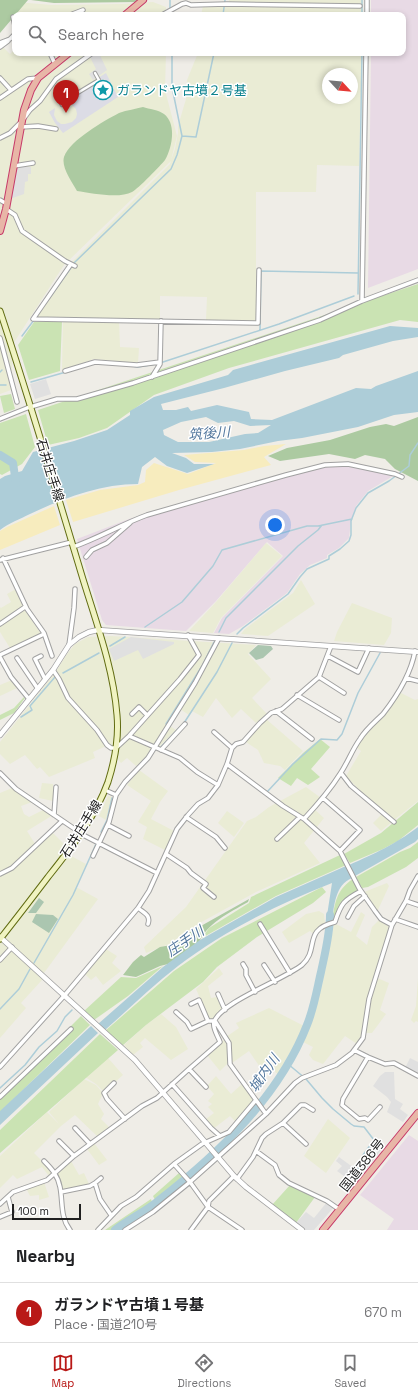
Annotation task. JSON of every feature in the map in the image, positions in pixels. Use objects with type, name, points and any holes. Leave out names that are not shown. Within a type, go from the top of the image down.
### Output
[{"type":"highway","points":[[129,12],[143,0]]},
{"type":"highway","points":[[0,231],[7,206],[24,110],[31,90],[38,78],[65,56]]},
{"type":"highway","name":"国道386号","points":[[323,1230],[418,1113]]},
{"type":"main road","name":"石井庄手線","points":[[0,311],[71,536],[109,665],[117,714],[118,730],[111,771],[105,790],[93,814],[81,834],[0,938]]},
{"type":"street","points":[[366,12],[367,0]]},
{"type":"street","points":[[167,12],[186,2],[190,5],[227,4],[360,6]]},
{"type":"street","points":[[78,12],[83,10]]},
{"type":"street","points":[[0,43],[10,39]]},
{"type":"street","points":[[0,47],[10,39]]},
{"type":"street","points":[[51,56],[55,64]]},
{"type":"street","points":[[0,138],[22,124],[30,110],[40,101],[56,80],[89,56]]},
{"type":"street","points":[[362,301],[366,56]]},
{"type":"street","points":[[62,105],[61,103],[99,81],[95,73]]},
{"type":"street","points":[[0,78],[11,90]]},
{"type":"street","points":[[0,98],[28,79],[38,78]]},
{"type":"street","points":[[22,124],[56,129]]},
{"type":"street","points":[[14,166],[32,163]]},
{"type":"street","points":[[0,200],[15,215],[22,231],[73,265],[35,319],[258,323],[259,270]]},
{"type":"street","points":[[0,419],[57,399],[77,399],[152,377],[320,320],[362,301],[418,280]]},
{"type":"street","points":[[152,377],[160,363],[161,321]]},
{"type":"street","points":[[0,338],[17,402]]},
{"type":"street","points":[[65,371],[95,362],[137,365],[160,363]]},
{"type":"street","points":[[52,656],[44,634],[25,606],[2,559],[98,538],[134,520],[232,490],[325,466],[348,464],[395,474],[402,477]]},
{"type":"street","points":[[86,557],[92,550],[107,543],[134,520]]},
{"type":"street","points":[[69,646],[75,589]]},
{"type":"street","points":[[0,624],[25,606]]},
{"type":"street","points":[[0,735],[53,670],[69,646],[79,637],[89,632],[98,630],[416,652],[406,678],[391,703],[361,736],[341,773],[323,798],[304,819]]},
{"type":"street","points":[[29,699],[11,677],[0,656],[44,634]]},
{"type":"street","points":[[188,636],[199,655],[205,661]]},
{"type":"street","points":[[93,856],[108,825],[116,795],[125,782],[148,758],[195,683],[218,638]]},
{"type":"street","points":[[0,1067],[64,996],[138,908],[149,891],[177,829],[198,804],[208,798],[218,785],[232,748],[236,744],[243,742],[271,713],[282,708],[319,677],[331,646]]},
{"type":"street","points":[[328,656],[358,672],[369,648]]},
{"type":"street","points":[[53,670],[68,698],[97,730],[107,745],[111,748],[116,748],[129,736],[180,679],[199,655]]},
{"type":"street","points":[[41,656],[35,659],[45,679]]},
{"type":"street","points":[[17,658],[38,689]]},
{"type":"street","points":[[319,677],[344,693]]},
{"type":"street","points":[[406,678],[418,681]]},
{"type":"street","points":[[297,695],[339,720]]},
{"type":"street","points":[[132,714],[139,707],[147,715]]},
{"type":"street","points":[[276,711],[312,739]]},
{"type":"street","points":[[161,750],[186,724]]},
{"type":"street","points":[[214,732],[232,748]]},
{"type":"street","points":[[129,736],[180,758],[197,772],[218,785]]},
{"type":"street","points":[[227,764],[283,806],[304,819],[340,851],[360,889],[381,919],[392,925]]},
{"type":"street","points":[[0,773],[16,789],[81,834],[157,873]]},
{"type":"street","points":[[341,773],[352,786],[394,822]]},
{"type":"street","points":[[54,815],[56,786]]},
{"type":"street","points":[[105,790],[116,795]]},
{"type":"street","points":[[323,798],[360,830],[340,851]]},
{"type":"street","points":[[186,817],[216,837],[225,848]]},
{"type":"street","points":[[276,839],[300,817]]},
{"type":"street","points":[[0,874],[12,868],[62,821]]},
{"type":"street","points":[[108,825],[129,836]]},
{"type":"street","points":[[166,854],[187,868],[191,873],[206,884],[203,888],[214,897]]},
{"type":"street","points":[[125,1230],[153,1212],[218,1158],[266,1114],[295,1084],[304,1077],[336,1065],[352,1053],[363,1038],[369,1000],[392,925],[418,876]]},
{"type":"street","points":[[176,1012],[187,1022],[191,1029],[208,1021],[214,1021],[226,1010],[228,1006],[290,973],[307,958],[312,948],[313,935],[325,924],[335,922],[343,904],[360,889]]},
{"type":"street","points":[[348,917],[354,906],[365,896]]},
{"type":"street","points":[[406,901],[418,905]]},
{"type":"street","points":[[138,908],[149,917],[150,920],[148,924]]},
{"type":"street","points":[[395,919],[418,927]]},
{"type":"street","points":[[260,924],[290,973]]},
{"type":"street","points":[[0,938],[12,947],[120,1048],[135,1060],[205,1144],[236,1178],[302,1230]]},
{"type":"street","points":[[0,960],[12,947]]},
{"type":"street","points":[[243,964],[246,969],[246,975],[255,992]]},
{"type":"street","points":[[264,965],[275,982]]},
{"type":"street","points":[[218,994],[226,1010]]},
{"type":"street","points":[[191,1004],[199,1000],[208,1021]]},
{"type":"street","points":[[214,1021],[229,1043],[230,1064],[266,1114]]},
{"type":"street","points":[[0,1204],[13,1192],[47,1180],[74,1156],[163,1092],[220,1042],[214,1027],[214,1021]]},
{"type":"street","points":[[0,1097],[72,1029]]},
{"type":"street","points":[[354,1050],[368,1058],[385,1064],[393,1063],[418,1076]]},
{"type":"street","points":[[368,1058],[343,1099],[342,1105],[359,1119],[365,1118],[368,1120],[380,1106]]},
{"type":"street","points":[[189,1069],[206,1087]]},
{"type":"street","points":[[114,1083],[104,1093],[106,1099],[125,1119]]},
{"type":"street","points":[[172,1084],[220,1136]]},
{"type":"street","points":[[98,1230],[121,1206],[136,1197],[174,1164],[205,1144],[229,1132],[256,1101]]},
{"type":"street","points":[[191,1230],[208,1207],[209,1201],[236,1178],[256,1151],[262,1138],[266,1134],[283,1123],[301,1106],[305,1105],[313,1110]]},
{"type":"street","points":[[283,1123],[306,1144]]},
{"type":"street","points":[[75,1128],[90,1144]]},
{"type":"street","points":[[58,1141],[74,1156]]},
{"type":"street","points":[[256,1151],[275,1165],[279,1175],[290,1183],[327,1201],[340,1210]]},
{"type":"street","points":[[44,1161],[54,1173],[58,1181],[63,1215],[70,1230]]},
{"type":"street","points":[[174,1164],[190,1182],[208,1207],[242,1230]]},
{"type":"street","points":[[60,1192],[90,1186],[101,1178]]},
{"type":"street","points":[[95,1183],[100,1199],[111,1215]]},
{"type":"street","points":[[0,1217],[12,1212],[8,1197]]},
{"type":"shaded area","points":[[371,0],[418,0],[418,269],[368,288],[371,56],[406,56],[406,12],[371,12]]},
{"type":"shaded area","points":[[100,56],[107,70],[93,80],[89,74],[96,69],[90,57]]},
{"type":"shaded area","points":[[106,73],[118,97],[63,133],[49,112],[55,108],[54,115],[57,121],[61,124],[72,122],[76,118],[76,109],[71,104],[64,102],[92,85],[100,99],[112,91],[104,79],[100,82],[98,78]]},
{"type":"shaded area","points":[[16,167],[31,167],[31,174],[28,174],[28,181],[25,182],[24,194],[10,199]]},
{"type":"shaded area","points":[[46,379],[51,394],[35,399],[30,384]]},
{"type":"shaded area","points":[[353,462],[393,476],[368,491],[356,506],[351,521],[349,538],[339,548],[327,555],[327,558],[310,565],[300,574],[287,593],[243,626],[229,634],[214,633],[222,618],[283,556],[267,542],[216,601],[186,631],[106,625],[102,620],[77,539],[129,519],[264,480],[323,465]]},
{"type":"shaded area","points":[[131,637],[174,642],[174,644],[143,659],[138,650],[114,661],[109,649]]},
{"type":"shaded area","points":[[410,1058],[418,1062],[418,1075],[405,1068]]},
{"type":"shaded area","points":[[385,1072],[394,1072],[395,1099],[403,1104],[400,1109],[408,1115],[403,1122],[387,1112],[391,1102],[373,1086]]},
{"type":"shaded area","points":[[409,1135],[418,1141],[418,1230],[387,1230],[394,1219],[360,1195]]},
{"type":"shaded area","points":[[375,1139],[384,1146],[355,1184],[337,1171],[342,1166],[336,1161],[339,1157],[354,1168]]},
{"type":"shaded area","points":[[327,1202],[334,1207],[314,1230],[305,1230],[296,1223],[306,1212],[314,1218]]},
{"type":"green space","points":[[0,0],[28,0],[18,12],[12,12],[12,19],[0,33]]},
{"type":"green space","points":[[31,0],[140,0],[139,2],[54,3]]},
{"type":"green space","points":[[229,0],[363,0],[363,12],[202,12],[203,6],[228,7]]},
{"type":"green space","points":[[16,2],[52,5],[153,2],[166,7],[166,12],[16,12]]},
{"type":"green space","points":[[3,47],[10,54],[12,52],[12,56],[166,56],[165,90],[177,136],[171,160],[175,149],[178,133],[178,126],[186,99],[187,80],[197,56],[362,56],[359,166],[317,165],[316,192],[256,192],[256,321],[206,320],[207,297],[160,296],[160,320],[119,320],[120,347],[139,348],[138,363],[94,359],[62,370],[63,319],[31,320],[73,261],[170,164],[171,161],[64,265],[13,344],[11,390],[0,394],[0,51]]},
{"type":"green space","points":[[143,107],[164,114],[171,124],[172,136],[170,149],[165,160],[132,192],[120,195],[105,195],[77,191],[63,161],[67,151],[80,138],[105,121],[119,113]]},
{"type":"green space","points":[[418,284],[418,322],[400,320],[229,368],[154,395],[107,428],[79,438],[48,445],[38,410]]},
{"type":"green space","points":[[62,321],[60,371],[29,380],[18,345],[34,322]]},
{"type":"green space","points":[[11,394],[15,409],[4,413],[0,396]]},
{"type":"green space","points":[[26,414],[35,447],[22,464],[2,475],[0,474],[0,423]]},
{"type":"green space","points":[[418,417],[418,481],[395,469],[385,459],[365,455],[355,459],[329,454],[280,461],[268,456],[287,448],[330,440],[370,427],[386,424],[394,426]]},
{"type":"green space","points":[[266,543],[282,556],[221,618],[213,633],[189,631],[216,602]]},
{"type":"green space","points":[[301,580],[315,604],[268,636],[241,634],[245,629],[293,593]]},
{"type":"green space","points":[[16,589],[24,606],[0,623],[0,607],[1,608],[11,602],[7,594]]},
{"type":"green space","points":[[352,603],[392,618],[391,633],[384,645],[334,641]]},
{"type":"green space","points":[[24,609],[41,634],[10,648],[0,632],[0,626]]},
{"type":"green space","points":[[111,636],[256,645],[248,654],[271,679],[252,698],[267,714],[256,723],[241,709],[232,718],[216,698],[203,717],[192,711],[189,715],[180,709],[170,726],[176,730],[159,747],[136,766],[127,758],[121,763],[106,746],[93,752],[95,758],[49,777],[40,767],[37,769],[25,755],[10,764],[0,754],[0,742],[55,673],[67,654],[75,644],[88,637]]},
{"type":"green space","points":[[258,645],[271,646],[273,649],[263,658],[256,660],[249,653]]},
{"type":"green space","points":[[12,680],[17,688],[0,696],[0,685]]},
{"type":"green space","points":[[399,692],[415,700],[418,699],[418,801],[394,820],[370,801],[346,776],[361,751],[356,747],[382,716]]},
{"type":"green space","points":[[24,697],[25,698],[14,713],[0,720],[0,715],[14,708]]},
{"type":"green space","points":[[266,719],[303,751],[285,770],[280,766],[264,763],[258,750],[246,742]]},
{"type":"green space","points":[[320,739],[330,747],[311,769],[320,777],[308,785],[297,778],[291,786],[278,778],[303,753]]},
{"type":"green space","points":[[139,770],[168,791],[151,819],[174,831],[165,850],[143,839],[147,827],[138,822],[151,801],[127,785]]},
{"type":"green space","points":[[42,783],[53,784],[53,801],[39,798]]},
{"type":"green space","points":[[306,787],[321,798],[313,808],[324,818],[304,843],[320,863],[256,892],[198,924],[169,944],[146,953],[144,947],[186,907],[247,821]]},
{"type":"green space","points":[[12,788],[32,802],[21,806],[24,814],[29,817],[43,810],[53,815],[27,831],[37,847],[52,832],[66,846],[62,851],[86,864],[76,887],[98,899],[44,973],[42,980],[21,1003],[26,1008],[0,1038],[0,793]]},
{"type":"green space","points":[[108,796],[112,797],[106,820],[99,816]]},
{"type":"green space","points":[[418,802],[418,825],[398,841],[350,863],[344,854],[381,833]]},
{"type":"green space","points":[[227,811],[244,823],[234,837],[218,823]]},
{"type":"green space","points":[[383,813],[393,821],[381,831],[373,823]]},
{"type":"green space","points":[[418,842],[418,858],[406,867],[368,887],[362,888],[356,877],[400,852],[410,848]]},
{"type":"green space","points":[[340,855],[346,865],[276,896],[202,938],[209,928],[249,903],[251,897]]},
{"type":"green space","points":[[353,879],[359,890],[347,897],[341,904],[332,921],[337,897],[347,883]]},
{"type":"green space","points":[[387,883],[389,886],[377,912],[364,892]]},
{"type":"green space","points":[[322,887],[326,892],[313,903],[257,937],[217,967],[203,982],[146,1025],[122,1046],[105,1031],[174,971],[222,938]]},
{"type":"green space","points":[[39,898],[44,902],[36,913],[28,913]]},
{"type":"green space","points":[[249,899],[248,902],[219,919],[212,925],[202,937],[198,945],[168,964],[136,977],[123,975],[133,962],[141,955],[144,957],[160,947],[171,945],[175,941]]},
{"type":"green space","points":[[319,911],[324,914],[325,923],[314,934],[310,931],[289,943],[282,932],[306,914]]},
{"type":"green space","points":[[361,912],[365,915],[356,936],[367,945],[372,927],[379,920],[389,927],[375,977],[389,983],[380,1010],[386,1014],[372,1033],[364,1033],[357,1044],[345,1036],[323,1064],[313,1060],[309,1055],[313,1047],[303,1042],[322,986],[334,924],[351,932]]},
{"type":"green space","points":[[36,914],[53,915],[58,919],[49,933],[32,922]]},
{"type":"green space","points":[[106,949],[117,956],[112,963],[121,971],[103,985],[96,976],[91,980],[85,974]]},
{"type":"green space","points":[[163,966],[128,996],[94,1020],[84,1011],[121,977],[136,978]]},
{"type":"green space","points":[[219,968],[223,974],[208,986],[211,998],[217,997],[223,1009],[215,1019],[209,1019],[196,989]]},
{"type":"green space","points":[[418,978],[418,1022],[416,1021],[414,1023],[411,1020],[416,1006]]},
{"type":"green space","points":[[269,1008],[304,1026],[278,1074],[266,1066],[262,1070],[249,1051],[232,1063],[230,1043],[226,1037],[239,1028],[236,1023]]},
{"type":"green space","points":[[161,1014],[176,1027],[188,1049],[171,1060],[145,1038],[140,1043],[143,1047],[133,1055],[124,1045],[146,1025]]},
{"type":"green space","points":[[81,1016],[90,1025],[0,1112],[0,1097]]},
{"type":"green space","points":[[100,1034],[118,1050],[0,1153],[0,1130]]},
{"type":"green space","points":[[225,1039],[228,1043],[229,1062],[220,1071],[207,1055]]},
{"type":"green space","points":[[108,1058],[123,1075],[104,1092],[96,1084],[85,1077]]},
{"type":"green space","points":[[216,1076],[231,1094],[242,1084],[251,1096],[253,1102],[236,1122],[230,1116],[213,1129],[206,1119],[214,1113],[208,1107],[212,1104],[208,1101],[214,1094],[207,1086]]},
{"type":"green space","points":[[84,1079],[96,1085],[103,1093],[98,1104],[104,1114],[101,1119],[110,1128],[98,1137],[75,1115],[61,1126],[34,1153],[53,1172],[49,1176],[42,1167],[17,1179],[13,1175],[0,1188],[0,1156],[47,1112],[59,1124],[49,1112]]},
{"type":"green space","points":[[328,1119],[350,1138],[326,1173],[304,1156]]},
{"type":"green space","points":[[94,1143],[107,1160],[99,1165],[87,1149]]},
{"type":"green space","points":[[71,1161],[79,1175],[84,1173],[89,1184],[61,1190],[56,1173]]},
{"type":"green space","points":[[179,1173],[182,1177],[155,1200],[153,1196]]},
{"type":"green space","points":[[44,1182],[49,1197],[39,1200],[39,1195],[30,1196],[26,1188]]},
{"type":"green space","points":[[290,1185],[315,1197],[296,1223],[272,1205]]},
{"type":"green space","points":[[151,1199],[152,1202],[112,1230],[105,1230]]},
{"type":"sand","points":[[286,444],[264,457],[271,465],[179,490],[73,522],[66,500],[100,490],[138,485],[145,482],[146,470],[154,463],[188,474],[216,463],[195,462],[184,455],[244,450]]},
{"type":"sand","points":[[54,506],[60,525],[0,550],[0,531]]},
{"type":"water","points":[[390,326],[418,328],[418,337],[393,341],[343,355],[339,358],[161,404],[163,410],[176,410],[188,407],[191,411],[217,405],[249,412],[251,419],[272,420],[356,388],[371,389],[418,371],[418,412],[394,415],[358,427],[240,449],[212,452],[172,453],[186,458],[194,464],[214,464],[187,473],[167,466],[155,457],[142,467],[138,484],[110,486],[69,497],[11,523],[0,530],[0,479],[22,471],[33,452],[107,430],[130,415],[130,411],[154,397],[228,375],[233,370]],"holes":[[[206,417],[218,423],[234,421],[250,426],[271,425],[258,433],[245,434],[209,442],[178,442],[164,435],[163,430],[181,422]]]},
{"type":"water","points":[[418,827],[418,839],[415,842],[355,876],[349,865],[385,848]]},
{"type":"water","points":[[346,866],[352,878],[346,881],[336,897],[332,922],[326,922],[332,883],[272,909],[214,941],[168,974],[105,1030],[98,1024],[163,967],[200,940],[276,897]]},
{"type":"water","points":[[91,1026],[98,1033],[0,1125],[0,1111]]},
{"type":"waterway","points":[[170,0],[170,12]]},
{"type":"waterway","points":[[223,12],[225,0]]},
{"type":"waterway","points":[[362,0],[362,12]]},
{"type":"waterway","points":[[48,300],[75,262],[171,169],[177,155],[182,136],[172,87],[172,56]]},
{"type":"waterway","points":[[182,136],[196,137],[213,56]]},
{"type":"waterway","points":[[358,294],[362,56]]},
{"type":"waterway","points":[[260,330],[261,271],[358,273]]},
{"type":"waterway","points":[[160,363],[279,324],[354,296]]},
{"type":"waterway","points":[[22,336],[34,320]]},
{"type":"waterway","points":[[132,366],[138,367],[156,364]]},
{"type":"waterway","points":[[31,382],[66,372]]},
{"type":"waterway","points":[[0,385],[6,385]]},
{"type":"waterway","points":[[237,634],[288,594],[307,569],[329,559],[329,556],[349,541],[351,535],[351,521],[356,508],[368,493],[389,481],[409,466],[410,455],[418,443]]},
{"type":"waterway","points":[[0,455],[13,463],[16,483]]},
{"type":"waterway","points":[[145,627],[182,602],[213,566],[222,550],[307,526],[318,526],[352,519]]},
{"type":"waterway","points":[[219,632],[226,618],[298,546],[322,525]]},
{"type":"waterway","points":[[110,646],[125,637]]},
{"type":"waterway","points":[[166,724],[202,666],[214,642]]},
{"type":"waterway","points":[[184,723],[217,672],[232,643]]},
{"type":"waterway","points":[[63,673],[99,653]]},
{"type":"waterway","points":[[267,792],[293,764],[321,739],[337,740],[342,734],[358,693],[380,653]]},
{"type":"waterway","points":[[21,717],[32,710],[30,706],[55,677]]},
{"type":"waterway","points":[[160,748],[180,727]]},
{"type":"waterway","points":[[101,832],[107,820],[112,798]]},
{"type":"waterway","points":[[34,963],[73,895],[96,844]]},
{"type":"waterway","name":"城内川","points":[[115,1230],[153,1205],[203,1164],[244,1122],[263,1100],[280,1076],[295,1051],[312,1012],[327,944],[330,915]]},
{"type":"waterway","points":[[0,1009],[19,989],[30,969]]},
{"type":"waterway","points":[[0,1088],[25,1065],[39,1047],[57,1031],[65,1017],[72,1010]]},
{"type":"waterway","points":[[288,1064],[306,1079],[333,1109],[354,1126],[364,1127],[374,1140],[363,1155],[354,1175]]},
{"type":"place","name":"ガランドヤ古墳２号基","points":[[103,90]]},
{"type":"place","name":"ガランドヤ古墳１号基","points":[[66,113]]},
{"type":"water label","name":"筑後川","points":[[209,433]]},
{"type":"water label","name":"庄手川","points":[[185,941]]}]
